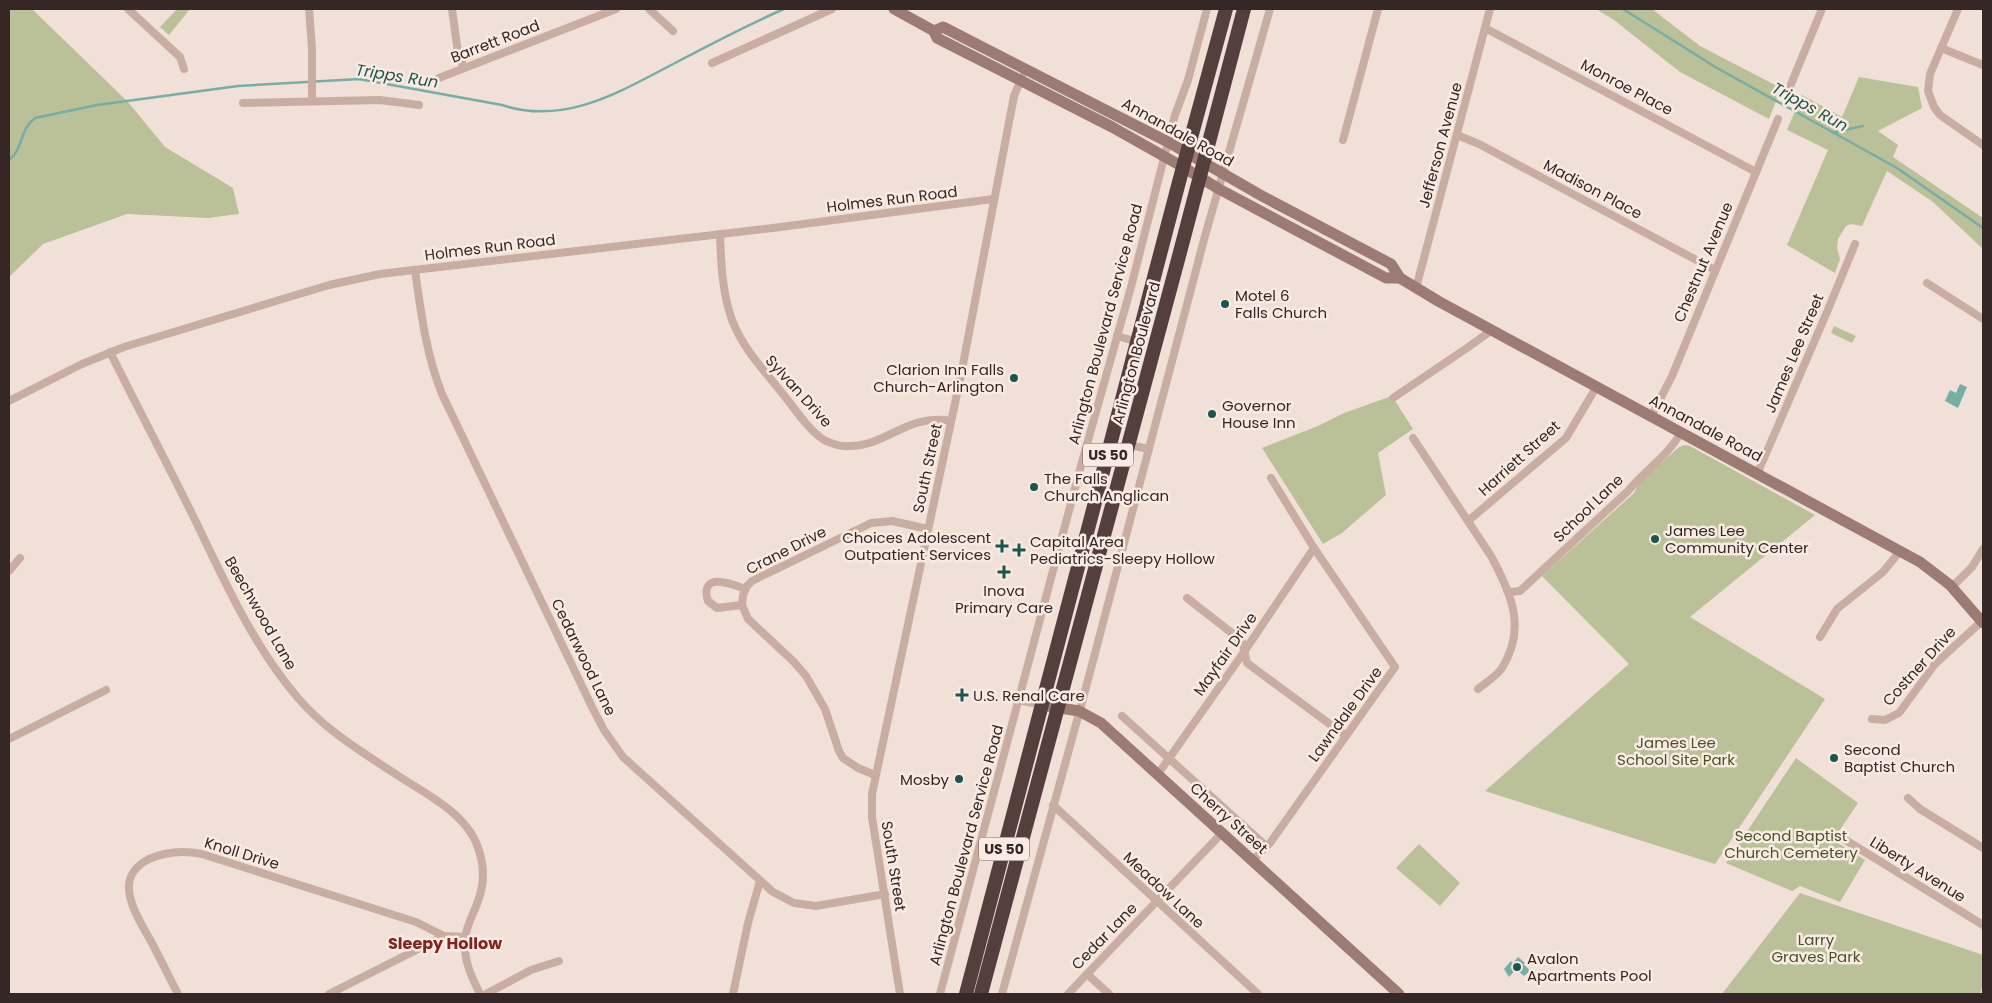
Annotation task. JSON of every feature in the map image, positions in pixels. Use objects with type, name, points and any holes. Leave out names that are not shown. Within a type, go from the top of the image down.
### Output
[{"type":"highway","name":"Arlington Boulevard","points":[[966,994],[1226,9]]},
{"type":"highway","name":"Arlington Boulevard","points":[[981,994],[1057,706],[1129,446],[1244,9]]},
{"type":"main road","name":"Annandale Road","points":[[894,9],[934,31],[937,38],[1164,156],[1219,189],[1386,278],[1400,278]]},
{"type":"main road","name":"Annandale Road","points":[[934,31],[943,27],[1026,69],[1204,161],[1262,196],[1391,264],[1400,278],[1416,288],[1758,472],[1932,570],[1952,587],[1983,622]]},
{"type":"main road","name":"Cherry Street","points":[[1042,705],[1079,711],[1101,723],[1399,994]]},
{"type":"street","points":[[128,9],[180,58],[184,69]]},
{"type":"street","points":[[309,9],[312,97]]},
{"type":"street","points":[[452,9],[458,53],[464,68]]},
{"type":"street","name":"Barrett Road","points":[[439,78],[616,9]]},
{"type":"street","points":[[649,9],[673,31]]},
{"type":"street","points":[[712,63],[832,9]]},
{"type":"street","name":"Arlington Boulevard Service Road","points":[[940,994],[1175,115],[1188,80],[1206,9]]},
{"type":"street","points":[[1002,994],[1219,189],[1270,9]]},
{"type":"street","points":[[1343,140],[1378,9]]},
{"type":"street","name":"Jefferson Avenue","points":[[1416,288],[1490,9]]},
{"type":"street","points":[[1789,89],[1820,9]]},
{"type":"street","points":[[1958,9],[1930,74],[1928,91],[1930,99],[1940,115],[1983,145]]},
{"type":"street","name":"Monroe Place","points":[[1485,28],[1756,172]]},
{"type":"street","points":[[1941,48],[1983,65]]},
{"type":"street","name":"South Street","points":[[900,994],[871,805],[875,775],[951,421],[1014,96],[1026,69]]},
{"type":"street","points":[[242,103],[312,97],[380,100],[419,105]]},
{"type":"street","name":"Chestnut Avenue","points":[[1652,416],[1672,376],[1778,119]]},
{"type":"street","name":"Madison Place","points":[[1457,135],[1479,144],[1715,270]]},
{"type":"street","name":"Holmes Run Road","points":[[9,401],[110,352],[329,285],[380,274],[720,234],[993,199]]},
{"type":"street","name":"Sylvan Drive","points":[[720,234],[722,280],[738,335],[756,364],[821,437],[834,444],[853,446],[867,443],[919,421],[930,419],[951,421]]},
{"type":"street","name":"James Lee Street","points":[[1758,472],[1855,244]]},
{"type":"street","name":"Cedarwood Lane","points":[[415,270],[425,342],[437,381],[604,730],[623,756],[760,881],[786,900],[805,906],[885,894]]},
{"type":"street","points":[[1927,283],[1983,319]]},
{"type":"street","points":[[1393,398],[1492,330]]},
{"type":"street","points":[[1117,336],[1138,342]]},
{"type":"street","name":"Beechwood Lane","points":[[110,352],[248,624],[285,682],[299,700],[332,731],[449,810],[459,818],[474,839],[480,854],[484,874],[478,900],[465,937],[466,961],[480,994]]},
{"type":"street","name":"Harriett Street","points":[[1468,521],[1566,438],[1597,386]]},
{"type":"street","name":"School Lane","points":[[1507,590],[1515,593],[1520,591],[1550,564],[1628,491],[1674,444],[1681,432]]},
{"type":"street","points":[[1413,438],[1491,556],[1515,612],[1513,642],[1501,670],[1478,688]]},
{"type":"street","points":[[1129,446],[1149,450]]},
{"type":"street","name":"Lawndale Drive","points":[[1253,860],[1266,846],[1395,667],[1314,548],[1271,478]]},
{"type":"street","name":"Crane Drive","points":[[742,605],[745,589],[752,581],[871,523],[892,521],[928,529]]},
{"type":"street","name":"Mayfair Drive","points":[[1158,774],[1314,548]]},
{"type":"street","points":[[1952,587],[1972,566],[1983,549]]},
{"type":"street","points":[[1820,637],[1837,608],[1883,572],[1900,551]]},
{"type":"street","points":[[9,571],[20,558]]},
{"type":"street","points":[[745,589],[719,581],[710,586],[707,591],[708,601],[717,608],[742,605],[748,619],[794,662],[817,693],[828,716],[839,751],[844,758],[858,768],[875,775]]},
{"type":"street","points":[[1187,598],[1242,641],[1247,663],[1346,736]]},
{"type":"street","name":"Costner Drive","points":[[1872,719],[1885,720],[1899,713],[1935,664],[1983,622]]},
{"type":"street","points":[[9,739],[106,690]]},
{"type":"street","name":"Cherry Street","points":[[1019,700],[1042,705]]},
{"type":"street","name":"Cherry Street","points":[[1122,716],[1266,846]]},
{"type":"street","points":[[1908,798],[1920,809],[1983,848]]},
{"type":"street","name":"Meadow Lane","points":[[1053,805],[1258,994]]},
{"type":"street","name":"Cedar Lane","points":[[1068,994],[1223,832]]},
{"type":"street","name":"Liberty Avenue","points":[[1840,836],[1983,925]]},
{"type":"street","name":"Knoll Drive","points":[[178,994],[136,912],[129,890],[131,877],[137,867],[143,862],[163,854],[187,851],[202,854],[416,922],[444,936]]},
{"type":"street","points":[[734,994],[748,923],[760,881]]},
{"type":"street","points":[[329,994],[444,936],[465,937]]},
{"type":"street","points":[[486,994],[531,970],[559,960]]},
{"type":"street","points":[[1087,974],[1109,994]]},
{"type":"green space","points":[[9,9],[32,9],[128,102],[165,147],[233,188],[239,214],[208,218],[127,214],[43,244],[9,277]]},
{"type":"green space","points":[[177,9],[190,9],[169,35],[160,27]]},
{"type":"green space","points":[[1596,9],[1652,9],[1700,46],[1781,88],[1769,119],[1680,72],[1614,20]]},
{"type":"green space","points":[[1859,77],[1918,87],[1922,108],[1878,131],[1898,145],[1893,157],[1983,218],[1983,249],[1933,202],[1887,171],[1862,226],[1851,224],[1846,226],[1838,239],[1837,248],[1840,259],[1835,273],[1787,245],[1828,150],[1787,130],[1802,95],[1842,117]]},
{"type":"green space","points":[[1834,326],[1856,336],[1852,343],[1831,333]]},
{"type":"green space","points":[[1392,396],[1413,429],[1378,453],[1386,495],[1342,533],[1323,544],[1262,448],[1318,426],[1344,413]]},
{"type":"green space","name":"James Lee School Site Park","points":[[1685,445],[1815,515],[1690,617],[1825,699],[1715,864],[1485,791],[1629,664],[1542,576],[1634,493],[1639,483],[1679,447]]},
{"type":"green space","name":"Second Baptist Church Cemetery","points":[[1796,758],[1858,803],[1833,840],[1865,860],[1840,902],[1800,886],[1792,891],[1726,863]]},
{"type":"green space","points":[[1419,844],[1460,883],[1440,906],[1396,868]]},
{"type":"green space","name":"Larry Graves Park","points":[[1800,893],[1983,955],[1983,984],[1980,994],[1722,994]]},
{"type":"water","points":[[1960,384],[1967,387],[1958,408],[1945,401],[1950,390],[1956,393]]},
{"type":"water","name":"Avalon Apartments Pool","points":[[1518,957],[1530,971],[1524,976],[1517,968],[1509,977],[1504,969],[1511,961],[1513,963]]},
{"type":"waterway","name":"Tripps Run","points":[[9,160],[17,150],[26,128],[35,118],[97,105],[238,86],[359,79],[525,110],[548,111],[570,108],[613,94],[784,9]]},
{"type":"waterway","name":"Tripps Run","points":[[1623,9],[1717,68],[1897,168],[1983,228]]},
{"type":"waterway","points":[[1835,132],[1863,126]]},
{"type":"place","name":"Motel 6 Falls Church","points":[[1225,304]]},
{"type":"place","name":"Clarion Inn Falls Church-Arlington","points":[[1014,378]]},
{"type":"place","name":"Governor House Inn","points":[[1212,414]]},
{"type":"place","name":"The Falls Church Anglican","points":[[1034,487]]},
{"type":"place","name":"James Lee Community Center","points":[[1655,539]]},
{"type":"place","name":"Choices Adolescent Outpatient Services","points":[[1002,546]]},
{"type":"place","name":"Capital Area Pediatrics-Sleepy Hollow","points":[[1019,550]]},
{"type":"place","name":"Inova Primary Care","points":[[1004,572]]},
{"type":"place","name":"U.S. Renal Care","points":[[962,695]]},
{"type":"place","name":"Second Baptist Church","points":[[1834,758]]},
{"type":"place","name":"Mosby","points":[[959,779]]},
{"type":"place","name":"Avalon Apartments Pool","points":[[1517,967]]},
{"type":"district","name":"Sleepy Hollow","points":[[445,943]]}]
